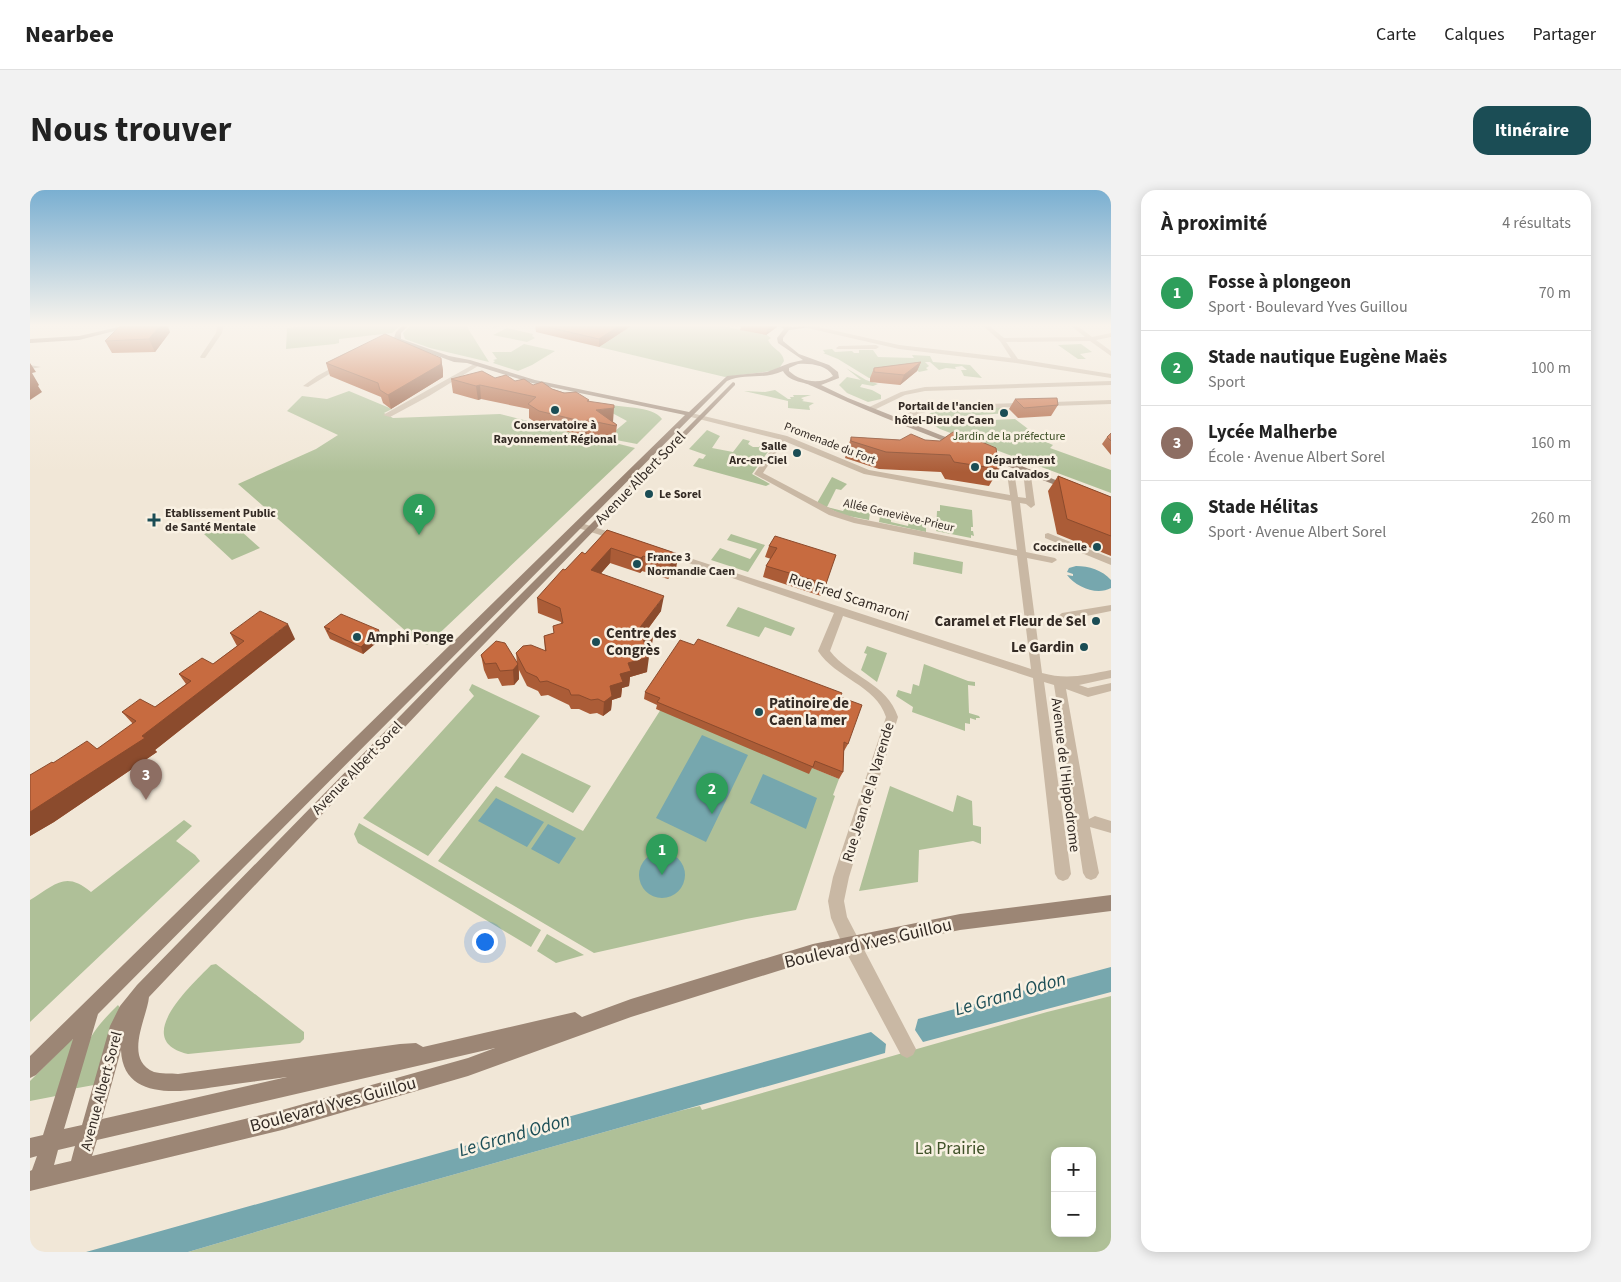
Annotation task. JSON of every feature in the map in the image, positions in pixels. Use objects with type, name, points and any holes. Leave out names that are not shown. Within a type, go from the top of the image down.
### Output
[{"type":"main road","points":[[505,374],[558,390],[610,401],[690,414]]},
{"type":"main road","name":"Avenue Albert Sorel","points":[[30,1069],[404,709],[585,527],[690,414],[728,378],[769,374]]},
{"type":"main road","points":[[788,374],[798,380]]},
{"type":"main road","points":[[809,382],[831,381],[837,377],[836,374]]},
{"type":"main road","name":"Avenue Albert Sorel","points":[[585,527],[705,417],[736,382],[780,379],[809,382]]},
{"type":"main road","points":[[831,381],[839,392],[867,408]]},
{"type":"main road","points":[[809,382],[845,400],[965,447]]},
{"type":"main road","points":[[974,450],[1077,490]]},
{"type":"main road","name":"Avenue Albert Sorel","points":[[79,1168],[119,1026],[126,1012],[143,991],[404,709]]},
{"type":"main road","name":"Boulevard Yves Guillou","points":[[35,1180],[282,1120],[468,1067],[631,1008],[813,952],[960,922],[1111,903]]},
{"type":"main road","points":[[143,991],[131,1030],[130,1054],[136,1068],[152,1081],[178,1083],[400,1053],[444,1052]]},
{"type":"main road","name":"Boulevard Yves Guillou","points":[[30,1148],[90,1132],[631,1008]]},
{"type":"main road","points":[[35,1180],[51,1142],[89,1012]]},
{"type":"street","points":[[306,386],[325,374]]},
{"type":"street","points":[[387,415],[426,396],[459,374]]},
{"type":"street","points":[[1096,374],[1111,376]]},
{"type":"street","points":[[867,408],[903,393],[916,390],[1111,383]]},
{"type":"street","points":[[1049,385],[1055,391]]},
{"type":"street","points":[[1062,396],[1070,404]]},
{"type":"street","points":[[900,422],[916,412],[932,408],[1111,402]]},
{"type":"street","name":"Promenade du Fort","points":[[690,414],[784,438],[867,472],[1031,504],[1027,471]]},
{"type":"street","name":"Allée Geneviève-Prieur","points":[[781,442],[758,474],[832,513],[854,520],[1052,560]]},
{"type":"street","name":"Avenue de l'Hippodrome","points":[[1011,472],[1063,874]]},
{"type":"street","points":[[585,527],[630,542]]},
{"type":"street","points":[[1048,536],[1111,562]]},
{"type":"street","name":"Rue Fred Scamaroni","points":[[648,548],[1059,682],[1085,680],[1111,674]]},
{"type":"street","points":[[1062,617],[1111,608]]},
{"type":"street","name":"Rue Jean de la Varende","points":[[840,611],[824,651],[833,661],[880,697],[891,710],[892,718],[841,877],[836,901],[836,910],[851,944]]},
{"type":"street","points":[[1059,682],[1088,693],[1111,687]]},
{"type":"street","name":"Avenue de l'Hippodrome","points":[[1059,682],[1091,873]]},
{"type":"street","points":[[1096,822],[1111,827]]},
{"type":"street","points":[[851,944],[908,1049]]},
{"type":"green space","points":[[711,374],[752,374],[725,377]]},
{"type":"green space","points":[[853,374],[878,384],[873,386],[862,384],[860,387],[881,395],[881,399],[868,402],[847,393],[839,385],[847,377],[861,380]]},
{"type":"green space","points":[[862,374],[896,374],[869,378]]},
{"type":"green space","points":[[963,374],[978,374],[982,378],[964,376]]},
{"type":"green space","points":[[775,390],[788,399],[794,397],[793,395],[811,395],[801,398],[804,400],[802,401],[814,403],[809,406],[810,410],[788,408],[788,401],[744,391],[765,392]]},
{"type":"green space","points":[[349,391],[392,409],[384,413],[393,418],[500,414],[635,448],[427,645],[416,640],[238,484],[316,449],[338,435],[287,411],[302,396],[327,399]]},
{"type":"green space","points":[[602,404],[643,409],[658,415],[662,419],[637,444],[595,436],[615,431],[627,421],[601,407]]},
{"type":"green space","name":"Jardin de la préfecture","points":[[1002,407],[1009,413],[963,416],[968,421],[1015,419],[1044,441],[1053,445],[1050,448],[1111,470],[1111,493],[940,429],[926,419],[930,413],[941,410]]},
{"type":"green space","points":[[707,430],[720,436],[712,448],[733,452],[743,439],[750,441],[748,444],[753,447],[759,447],[761,444],[769,446],[773,441],[775,442],[752,474],[770,484],[766,486],[693,466],[699,458],[703,459],[706,455],[689,449]]},
{"type":"green space","points":[[832,477],[847,484],[841,490],[836,489],[827,507],[843,511],[846,507],[849,508],[854,501],[871,506],[869,520],[843,515],[817,503]]},
{"type":"green space","points":[[940,505],[972,510],[973,527],[971,527],[971,531],[973,531],[974,536],[971,535],[971,538],[936,531],[937,511],[940,511]]},
{"type":"green space","points":[[881,510],[891,512],[891,522],[908,526],[909,521],[913,521],[913,516],[926,519],[926,532],[879,522]]},
{"type":"green space","points":[[232,523],[260,548],[232,560],[204,534]]},
{"type":"green space","points":[[731,534],[765,545],[748,572],[711,560],[720,548],[750,559],[757,549],[727,540]]},
{"type":"green space","points":[[914,552],[963,562],[962,574],[913,564]]},
{"type":"green space","points":[[738,607],[795,628],[791,636],[765,627],[759,637],[726,626]]},
{"type":"green space","points":[[867,646],[887,653],[877,682],[861,670],[867,654],[864,653]]},
{"type":"green space","points":[[924,664],[975,682],[975,686],[968,685],[969,713],[980,718],[976,718],[976,720],[970,718],[970,724],[965,723],[965,731],[912,712],[913,707],[896,696],[898,690],[911,694],[913,684],[919,686]]},
{"type":"green space","points":[[472,684],[540,716],[428,856],[363,818],[474,696],[469,690]]},
{"type":"green space","points":[[663,706],[839,779],[833,795],[835,796],[796,910],[746,919],[594,953],[438,861],[496,786],[583,831]]},
{"type":"green space","points":[[522,753],[591,786],[573,813],[504,777]]},
{"type":"green space","points":[[890,786],[953,812],[957,795],[972,801],[973,825],[981,827],[981,844],[973,841],[919,850],[918,882],[859,891]]},
{"type":"green space","points":[[184,820],[192,826],[176,841],[200,861],[30,1022],[30,900],[53,885],[67,881],[82,885],[91,892]]},
{"type":"green space","points":[[359,823],[541,930],[531,947],[358,843],[354,834]]},
{"type":"green space","points":[[547,934],[584,955],[556,963],[537,951]]},
{"type":"green space","points":[[216,964],[304,1032],[304,1039],[300,1043],[188,1054],[172,1047],[164,1037],[165,1025],[171,1012],[191,985],[211,965]]},
{"type":"green space","name":"La Prairie","points":[[1111,996],[1111,1252],[188,1252],[679,1111],[700,1106],[702,1110],[1047,1012]]},
{"type":"green space","points":[[118,1005],[120,1008],[94,1085],[72,1089],[79,1063],[88,1043],[99,1025]]},
{"type":"green space","points":[[72,1039],[74,1041],[56,1096],[30,1101],[30,1081]]},
{"type":"water","points":[[1076,566],[1090,568],[1104,574],[1111,580],[1111,588],[1093,591],[1076,583],[1067,575],[1073,576],[1073,574],[1067,572],[1069,568]]},
{"type":"water","points":[[702,735],[748,755],[706,842],[656,818]]},
{"type":"water","points":[[763,774],[817,798],[806,829],[750,803]]},
{"type":"water","points":[[496,798],[544,822],[527,847],[478,821]]},
{"type":"water","points":[[548,824],[576,838],[559,864],[531,849]]},
{"type":"water","points":[[657,852],[667,852],[681,862],[685,875],[681,888],[675,894],[667,898],[657,898],[643,888],[639,880],[639,870],[649,856]]},
{"type":"water","points":[[1111,967],[1111,992],[923,1042],[915,1030],[918,1019]]},
{"type":"water","name":"Le Grand Odon","points":[[871,1032],[886,1044],[885,1053],[399,1190],[188,1252],[86,1252]]},
{"type":"building","points":[[353,374],[425,374],[388,395],[380,390],[378,383]]},
{"type":"building","points":[[472,374],[487,374],[495,378],[506,375],[515,381],[524,379],[533,385],[542,382],[552,389],[564,393],[576,392],[589,400],[587,401],[614,405],[614,408],[596,410],[617,425],[587,420],[585,422],[539,411],[528,404],[536,397],[480,385],[476,386],[451,379]]},
{"type":"building","points":[[1057,398],[1058,405],[1024,408],[1015,399]]},
{"type":"building","points":[[953,432],[958,432],[996,448],[999,469],[954,462],[950,455],[886,452],[851,441],[851,437],[900,440],[911,434],[925,440],[940,441]]},
{"type":"building","points":[[1111,433],[1111,441],[1107,437]]},
{"type":"building","points":[[1058,476],[1111,497],[1111,536],[1067,519]]},
{"type":"building","name":"Centre des Congrès","points":[[607,530],[678,554],[670,564],[643,556],[641,558],[611,548],[591,570],[664,596],[638,630],[653,636],[643,639],[649,657],[628,663],[631,671],[620,674],[623,682],[610,686],[612,696],[604,702],[598,699],[591,700],[579,695],[571,695],[569,690],[547,681],[540,682],[537,677],[526,672],[516,653],[523,646],[531,645],[546,651],[544,636],[554,633],[553,626],[563,623],[560,608],[537,598],[563,569],[565,570],[582,552],[585,554]]},
{"type":"building","points":[[775,536],[836,555],[826,584],[766,566],[777,548],[769,546]]},
{"type":"building","points":[[260,611],[288,624],[142,736],[145,738],[30,812],[30,775],[87,741],[97,749],[136,721],[122,712],[140,699],[155,707],[191,681],[179,674],[202,658],[213,664],[244,641],[230,633]]},
{"type":"building","name":"Amphi Ponge","points":[[341,614],[379,630],[361,647],[327,631],[330,629],[324,627]]},
{"type":"building","name":"Patinoire de Caen la mer","points":[[698,639],[842,693],[840,697],[862,705],[848,744],[844,742],[843,772],[815,761],[813,767],[657,702],[660,698],[645,692],[680,640],[694,645]]},
{"type":"building","points":[[496,641],[505,643],[518,664],[513,670],[500,671],[496,663],[485,664],[481,655]]},
{"type":"place","name":"Conservatoire à Rayonnement Régional","points":[[555,410]]},
{"type":"place","name":"Portail de l'ancien hôtel-Dieu de Caen","points":[[1004,413]]},
{"type":"place","name":"Salle Arc-en-Ciel","points":[[797,453]]},
{"type":"place","name":"Département du Calvados","points":[[975,467]]},
{"type":"place","name":"Le Sorel","points":[[649,494]]},
{"type":"place","name":"Etablissement Public de Santé Mentale","points":[[154,520]]},
{"type":"place","name":"Stade Hélitas","points":[[419,535]]},
{"type":"place","name":"Coccinelle","points":[[1097,547]]},
{"type":"place","name":"France 3 Normandie Caen","points":[[637,564]]},
{"type":"place","name":"Caramel et Fleur de Sel","points":[[1096,621]]},
{"type":"place","name":"Amphi Ponge","points":[[357,637]]},
{"type":"place","name":"Centre des Congrès","points":[[596,642]]},
{"type":"place","name":"Le Gardin","points":[[1084,647]]},
{"type":"place","name":"Patinoire de Caen la mer","points":[[759,712]]},
{"type":"place","name":"Lycée Malherbe","points":[[146,800]]},
{"type":"place","name":"Stade nautique Eugène Maës","points":[[712,814]]},
{"type":"place","name":"Fosse à plongeon","points":[[662,875]]}]
